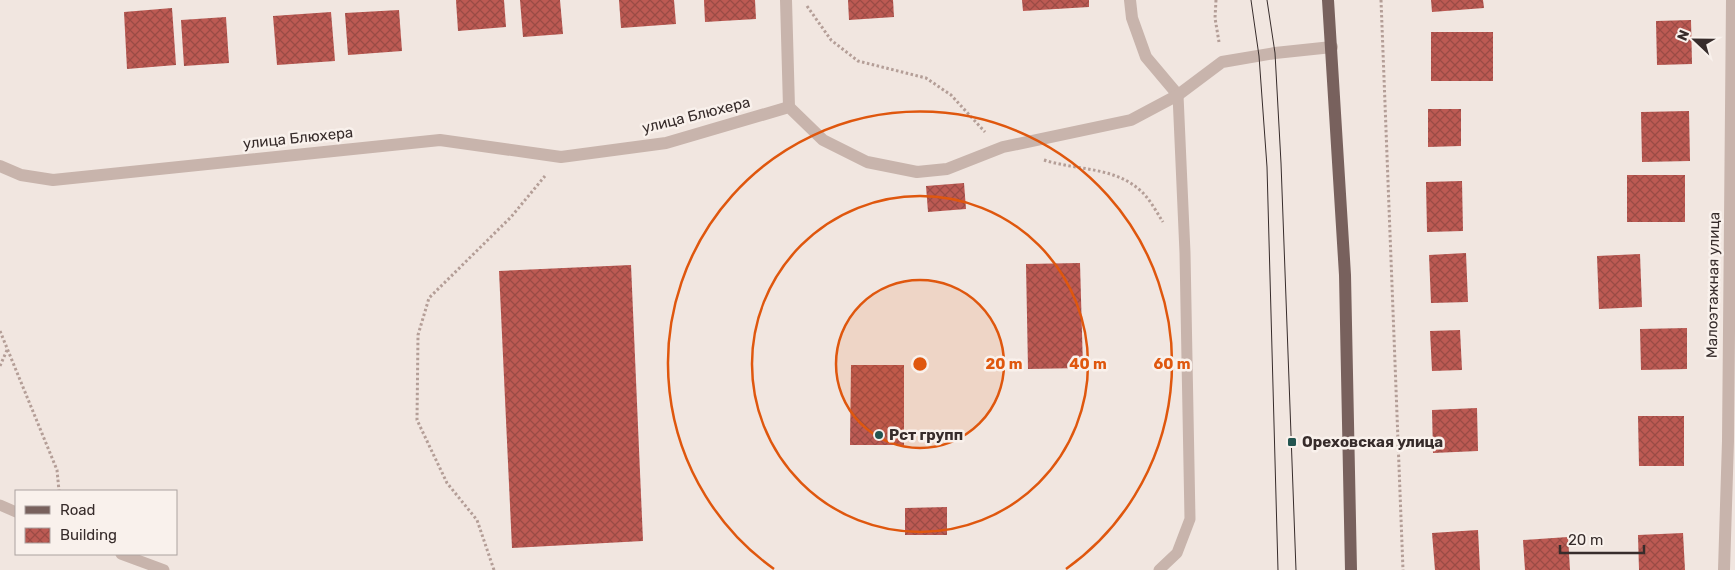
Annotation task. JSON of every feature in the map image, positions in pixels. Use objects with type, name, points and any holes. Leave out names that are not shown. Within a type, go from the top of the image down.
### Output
[{"type":"main road","points":[[1328,0],[1345,275],[1351,570]]},
{"type":"street","points":[[786,0],[789,108],[824,140],[867,162],[917,172],[947,169],[1003,147],[1131,120],[1178,96],[1222,62],[1275,53],[1332,47]]},
{"type":"street","points":[[1130,0],[1132,18],[1146,57],[1178,96]]},
{"type":"street","name":"Малоэтажная улица","points":[[1724,570],[1728,441],[1732,0]]},
{"type":"street","name":"улица Блюхера","points":[[0,166],[21,175],[53,180],[440,140],[561,157],[666,142],[789,108]]},
{"type":"lane","points":[[1159,570],[1178,553],[1190,519],[1185,253],[1178,96]]},
{"type":"lane","points":[[0,505],[15,512]]},
{"type":"lane","points":[[124,555],[164,570]]},
{"type":"path","points":[[1216,0],[1215,18],[1222,62]]},
{"type":"path","points":[[1381,0],[1403,570]]},
{"type":"path","points":[[494,570],[477,520],[447,483],[417,420],[418,335],[429,298],[511,217],[561,157]]},
{"type":"path","points":[[0,331],[57,470],[59,490]]},
{"type":"path","points":[[0,366],[7,349]]},
{"type":"building","points":[[456,0],[504,0],[506,27],[458,31]]},
{"type":"building","points":[[520,0],[560,0],[563,34],[523,37]]},
{"type":"building","points":[[619,0],[674,0],[676,24],[621,28]]},
{"type":"building","points":[[704,0],[755,0],[756,19],[705,22]]},
{"type":"building","points":[[848,0],[893,0],[894,17],[849,20]]},
{"type":"building","points":[[1022,0],[1089,0],[1089,7],[1023,11]]},
{"type":"building","points":[[1431,0],[1483,0],[1484,8],[1432,12]]},
{"type":"building","points":[[172,8],[176,65],[127,69],[124,12]]},
{"type":"building","points":[[399,10],[402,51],[348,55],[345,13]]},
{"type":"building","points":[[331,12],[335,61],[277,65],[273,16]]},
{"type":"building","points":[[226,17],[229,63],[184,66],[181,20]]},
{"type":"building","points":[[1691,20],[1692,64],[1657,65],[1656,21]]},
{"type":"building","points":[[1431,32],[1493,32],[1493,81],[1431,81]]},
{"type":"building","points":[[1428,109],[1461,109],[1461,146],[1428,147]]},
{"type":"building","points":[[1689,111],[1690,161],[1642,162],[1641,112]]},
{"type":"building","points":[[1627,175],[1685,175],[1685,222],[1627,222]]},
{"type":"building","points":[[1462,181],[1463,231],[1427,232],[1426,182]]},
{"type":"building","points":[[964,183],[966,209],[928,212],[926,186]]},
{"type":"building","points":[[1466,253],[1468,302],[1431,303],[1429,255]]},
{"type":"building","points":[[1640,254],[1642,307],[1599,309],[1597,256]]},
{"type":"building","points":[[1080,263],[1083,368],[1028,369],[1026,264]]},
{"type":"building","points":[[631,265],[643,541],[512,548],[499,271]]},
{"type":"building","points":[[1687,328],[1687,369],[1641,370],[1640,329]]},
{"type":"building","points":[[1460,330],[1462,370],[1432,371],[1430,331]]},
{"type":"building","points":[[851,365],[904,365],[904,445],[850,445]]},
{"type":"building","points":[[1477,408],[1478,451],[1433,453],[1432,410]]},
{"type":"building","points":[[1638,416],[1684,416],[1684,466],[1639,466]]},
{"type":"building","points":[[947,507],[947,535],[905,535],[905,508]]},
{"type":"building","points":[[1478,530],[1480,570],[1435,570],[1432,533]]},
{"type":"building","points":[[1683,533],[1685,570],[1639,570],[1638,535]]},
{"type":"building","points":[[1568,537],[1570,570],[1525,570],[1523,540]]},
{"type":"tram line","points":[[1251,0],[1259,56],[1267,167],[1278,570]]},
{"type":"tram line","points":[[1267,0],[1275,53],[1281,163],[1296,570]]},
{"type":"place","name":"Рст групп","points":[[879,435]]},
{"type":"place","name":"Ореховская улица","points":[[1292,442]]}]
